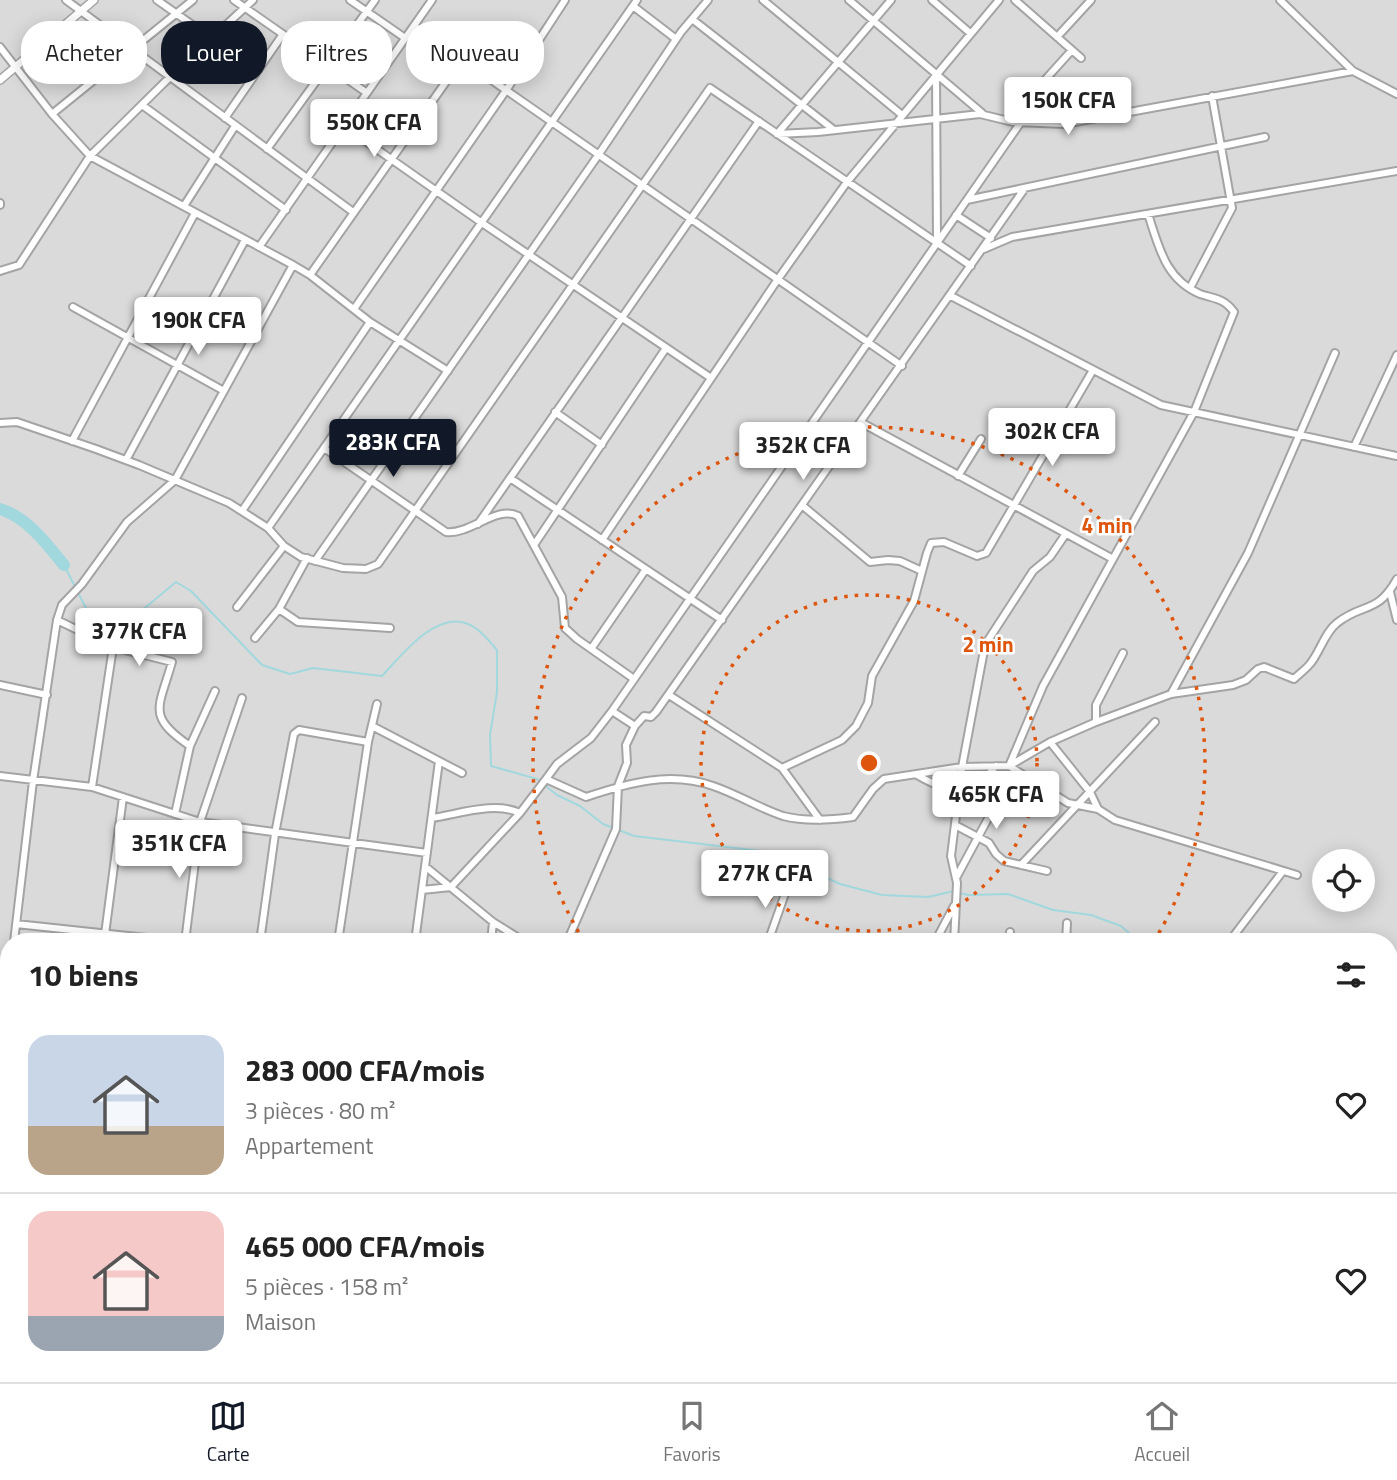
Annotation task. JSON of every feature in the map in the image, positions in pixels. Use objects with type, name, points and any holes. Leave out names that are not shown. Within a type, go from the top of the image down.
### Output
[{"type":"street","points":[[66,0],[95,21]]},
{"type":"street","points":[[0,80],[94,0]]},
{"type":"street","points":[[158,0],[187,21]]},
{"type":"street","points":[[147,37],[192,0]]},
{"type":"street","points":[[234,0],[281,33]]},
{"type":"street","points":[[230,21],[253,0]]},
{"type":"street","points":[[259,247],[405,38],[350,0]]},
{"type":"street","points":[[360,21],[375,0]]},
{"type":"street","points":[[417,21],[432,0]]},
{"type":"street","points":[[315,561],[676,39],[708,0]]},
{"type":"street","points":[[763,0],[902,116]]},
{"type":"street","points":[[849,0],[984,115]]},
{"type":"street","points":[[777,134],[891,0]]},
{"type":"street","points":[[932,0],[970,33]]},
{"type":"street","points":[[602,540],[778,279],[847,182],[999,0]]},
{"type":"street","points":[[1015,0],[1081,58]]},
{"type":"street","points":[[1057,37],[1091,0]]},
{"type":"street","points":[[1280,0],[1353,71],[1397,94]]},
{"type":"street","points":[[354,309],[507,89],[563,1]]},
{"type":"street","points":[[268,528],[635,3],[676,39]]},
{"type":"street","points":[[692,19],[834,130]]},
{"type":"street","points":[[225,118],[281,37]]},
{"type":"street","points":[[0,47],[52,114],[90,156],[310,275],[370,321],[448,371]]},
{"type":"street","points":[[422,890],[451,887],[539,791],[557,764],[591,738],[612,711],[1021,122],[1035,91],[1072,50]]},
{"type":"street","points":[[777,134],[984,115],[1021,122],[1064,124],[1353,71]]},
{"type":"street","points":[[936,74],[937,244]]},
{"type":"street","points":[[52,114],[89,84]]},
{"type":"street","points":[[0,271],[19,265],[90,156],[163,84]]},
{"type":"street","points":[[181,84],[353,212]]},
{"type":"street","points":[[267,149],[315,84]]},
{"type":"street","points":[[354,84],[367,93]]},
{"type":"street","points":[[310,275],[444,84]]},
{"type":"street","points":[[500,84],[902,366]]},
{"type":"street","points":[[0,423],[17,422],[126,460],[176,481],[242,511],[268,528],[284,545],[315,561],[343,568],[366,569],[378,564],[710,88],[971,266]]},
{"type":"street","points":[[1190,288],[1232,208],[1212,96]]},
{"type":"street","points":[[142,105],[286,209]]},
{"type":"street","points":[[478,524],[759,121]]},
{"type":"street","points":[[184,206],[235,125]]},
{"type":"street","points":[[344,126],[710,379]]},
{"type":"street","points":[[967,201],[1265,137]]},
{"type":"street","points":[[982,250],[1012,237],[1397,170]]},
{"type":"street","points":[[572,933],[616,829],[618,786],[627,763],[626,745],[635,726],[644,716],[651,717],[669,695],[1025,188]]},
{"type":"street","points":[[72,441],[195,213]]},
{"type":"street","points":[[1009,766],[1043,686],[1194,412],[1234,312],[1227,303],[1179,283],[1165,265],[1148,214]]},
{"type":"street","points":[[956,215],[999,243]]},
{"type":"street","points":[[126,460],[245,240]]},
{"type":"street","points":[[15,933],[33,781],[57,620],[62,605],[82,584],[127,522],[176,481],[293,265]]},
{"type":"street","points":[[951,296],[1161,405],[1397,456]]},
{"type":"street","points":[[73,307],[224,391]]},
{"type":"street","points":[[242,511],[370,321]]},
{"type":"street","points":[[534,545],[666,348]]},
{"type":"street","points":[[1171,694],[1248,553],[1297,435],[1335,353]]},
{"type":"street","points":[[1354,447],[1397,355]]},
{"type":"street","points":[[782,768],[842,740],[856,726],[869,703],[872,676],[914,601],[931,543],[937,541],[977,556],[986,553],[1093,370]]},
{"type":"street","points":[[555,412],[601,444]]},
{"type":"street","points":[[862,423],[1113,559]]},
{"type":"street","points":[[958,476],[981,439]]},
{"type":"street","points":[[324,448],[446,533],[457,533],[511,513],[518,516],[562,597],[565,628],[634,679]]},
{"type":"street","points":[[510,478],[722,620]]},
{"type":"street","points":[[803,506],[870,562],[900,561],[922,571]]},
{"type":"street","points":[[954,933],[957,887],[951,856],[962,767],[985,645],[1033,571],[1050,557],[1065,535]]},
{"type":"street","points":[[237,607],[284,545]]},
{"type":"street","points":[[255,638],[279,610],[307,558]]},
{"type":"street","points":[[591,649],[646,569]]},
{"type":"street","points":[[546,779],[586,797],[644,780],[683,780],[712,786],[786,817],[820,820],[853,817],[873,789],[884,779],[962,767],[1009,766],[1050,742],[1096,722],[1171,694],[1233,685],[1246,680],[1264,667],[1294,679],[1310,664],[1335,624],[1375,606],[1390,592],[1397,579]]},
{"type":"street","points":[[1390,592],[1397,620]]},
{"type":"street","points":[[279,610],[298,622],[390,628]]},
{"type":"street","points":[[57,620],[113,647],[172,662],[159,715],[170,732],[190,746]]},
{"type":"street","points":[[92,787],[113,647]]},
{"type":"street","points":[[1096,722],[1096,705],[1122,653]]},
{"type":"street","points":[[0,685],[47,695]]},
{"type":"street","points":[[174,814],[190,746],[215,691]]},
{"type":"street","points":[[669,695],[782,768],[820,820]]},
{"type":"street","points":[[186,933],[200,822],[242,698]]},
{"type":"street","points":[[339,933],[351,842],[377,704]]},
{"type":"street","points":[[612,711],[635,726]]},
{"type":"street","points":[[1021,865],[1155,722]]},
{"type":"street","points":[[372,726],[463,773]]},
{"type":"street","points":[[261,933],[275,834],[294,734],[299,730],[368,742]]},
{"type":"street","points":[[1050,742],[1090,792],[1098,809]]},
{"type":"street","points":[[416,933],[439,761]]},
{"type":"street","points":[[916,774],[933,785],[949,790],[975,789],[996,766]]},
{"type":"street","points":[[1009,766],[1068,803],[1098,809],[1115,820],[1297,875]]},
{"type":"street","points":[[0,776],[92,787],[200,822],[427,853]]},
{"type":"street","points":[[956,878],[991,813],[1027,778]]},
{"type":"street","points":[[105,932],[122,797]]},
{"type":"street","points":[[432,818],[496,808],[510,808],[520,813]]},
{"type":"street","points":[[955,825],[989,843],[1004,861],[1047,871]]},
{"type":"street","points":[[426,867],[493,922],[511,933]]},
{"type":"street","points":[[1236,933],[1283,871]]},
{"type":"street","points":[[771,933],[787,888]]},
{"type":"street","points":[[940,933],[956,900]]},
{"type":"street","points":[[492,933],[493,922]]},
{"type":"street","points":[[1066,923],[1066,933]]},
{"type":"street","points":[[16,924],[113,933]]},
{"type":"shaded area","points":[[0,0],[1397,0],[1397,933],[0,933]]},
{"type":"waterway","points":[[0,509],[28,525],[64,565]]},
{"type":"waterway","points":[[64,565],[94,624],[122,627],[176,582],[191,591],[262,665],[290,674],[313,668],[382,676],[409,647],[432,629],[456,621],[468,624],[497,650],[497,692],[490,735],[491,766],[537,779],[603,824],[634,836],[761,851],[840,884],[882,895],[928,897],[954,891]]},
{"type":"waterway","points":[[959,893],[1008,894],[1053,910],[1091,915],[1121,926],[1129,933]]}]
